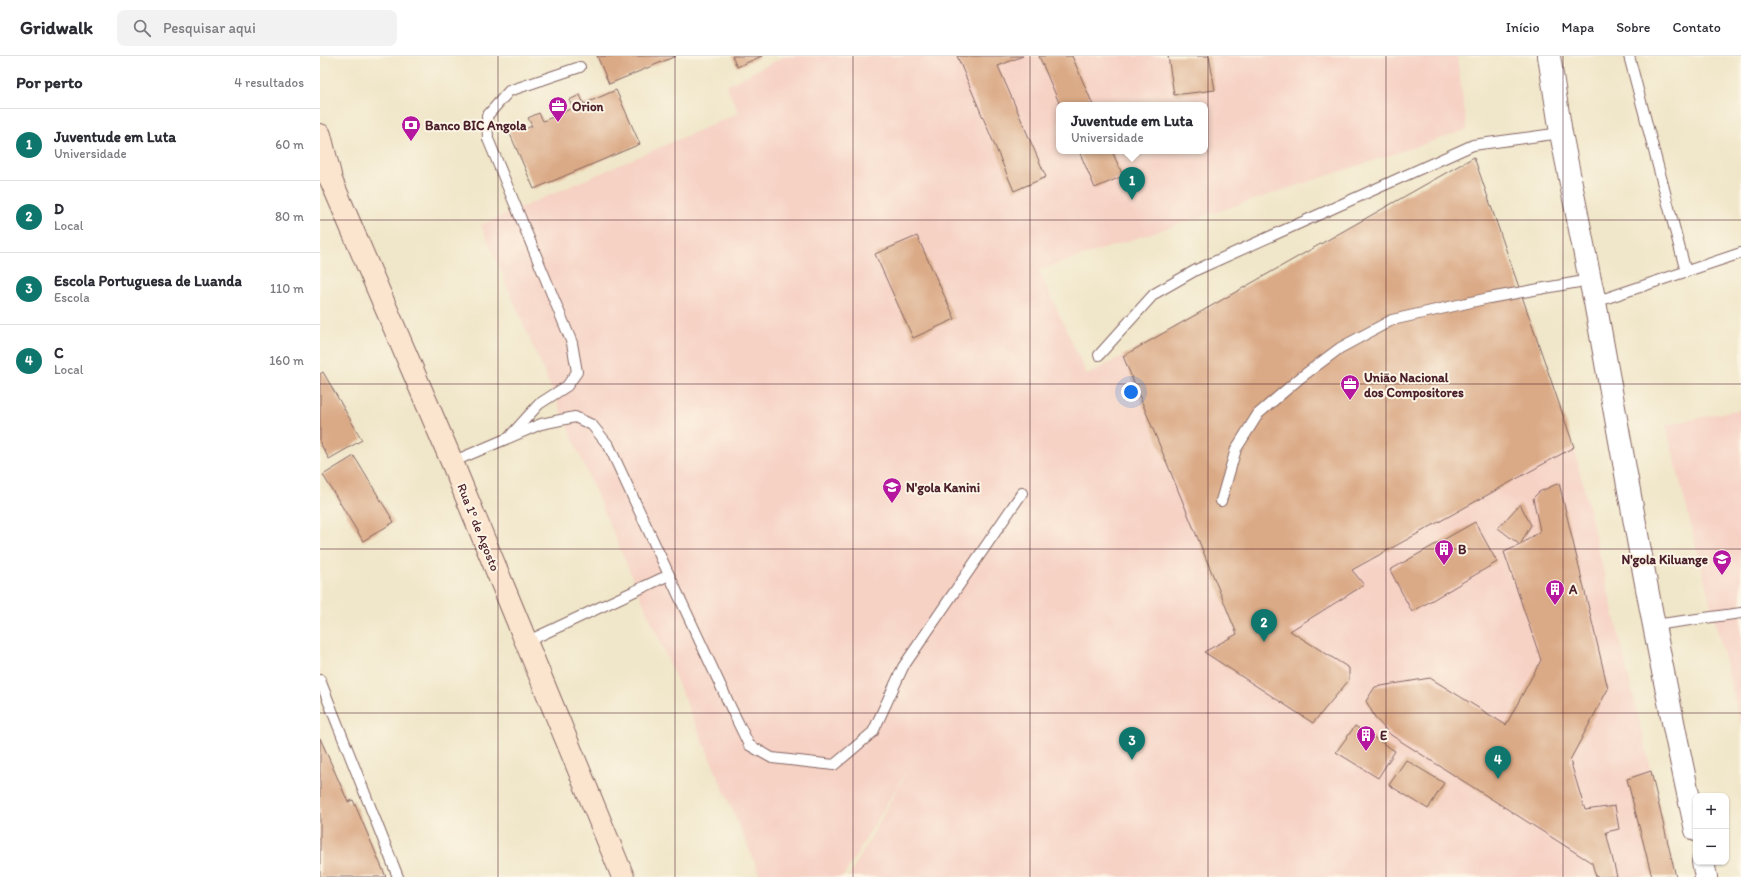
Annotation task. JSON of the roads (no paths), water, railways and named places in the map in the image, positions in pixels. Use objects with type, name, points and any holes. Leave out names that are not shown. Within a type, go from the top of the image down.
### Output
[{"type":"main road","name":"Rua 1º de Agosto","points":[[320,135],[326,171],[452,462],[623,877]]},
{"type":"street","points":[[1549,56],[1561,134],[1595,302],[1654,625],[1680,758],[1696,829]]},
{"type":"street","points":[[1704,865],[1706,877]]},
{"type":"lane","points":[[1629,56],[1686,272]]},
{"type":"lane","points":[[508,438],[539,404],[567,386],[577,372],[572,343],[488,139],[487,116],[509,91],[580,67]]},
{"type":"lane","points":[[1099,355],[1154,294],[1196,270],[1473,145],[1561,134]]},
{"type":"lane","points":[[1595,302],[1741,253]]},
{"type":"lane","points":[[1221,501],[1236,449],[1258,414],[1300,378],[1340,348],[1392,320],[1489,298],[1590,280]]},
{"type":"lane","points":[[452,462],[542,424],[575,417],[592,425],[609,446],[749,745],[772,758],[834,765],[873,732],[903,667],[1022,493]]},
{"type":"lane","points":[[526,642],[669,575]]},
{"type":"lane","points":[[1654,625],[1741,613]]},
{"type":"lane","points":[[321,685],[398,877]]},
{"type":"place","name":"Orion","points":[[558,123]]},
{"type":"place","name":"Banco BIC Angola","points":[[411,142]]},
{"type":"place","name":"Juventude em Luta","points":[[1132,200]]},
{"type":"place","name":"União Nacional dos Compositores","points":[[1350,401]]},
{"type":"place","name":"N'gola Kanini","points":[[892,504]]},
{"type":"place","name":"B","points":[[1444,566]]},
{"type":"place","name":"N'gola Kiluange","points":[[1722,576]]},
{"type":"place","name":"A","points":[[1555,606]]},
{"type":"place","name":"D","points":[[1264,642]]},
{"type":"place","name":"E","points":[[1366,752]]},
{"type":"place","name":"Escola Portuguesa de Luanda","points":[[1132,760]]},
{"type":"place","name":"C","points":[[1498,779]]}]
